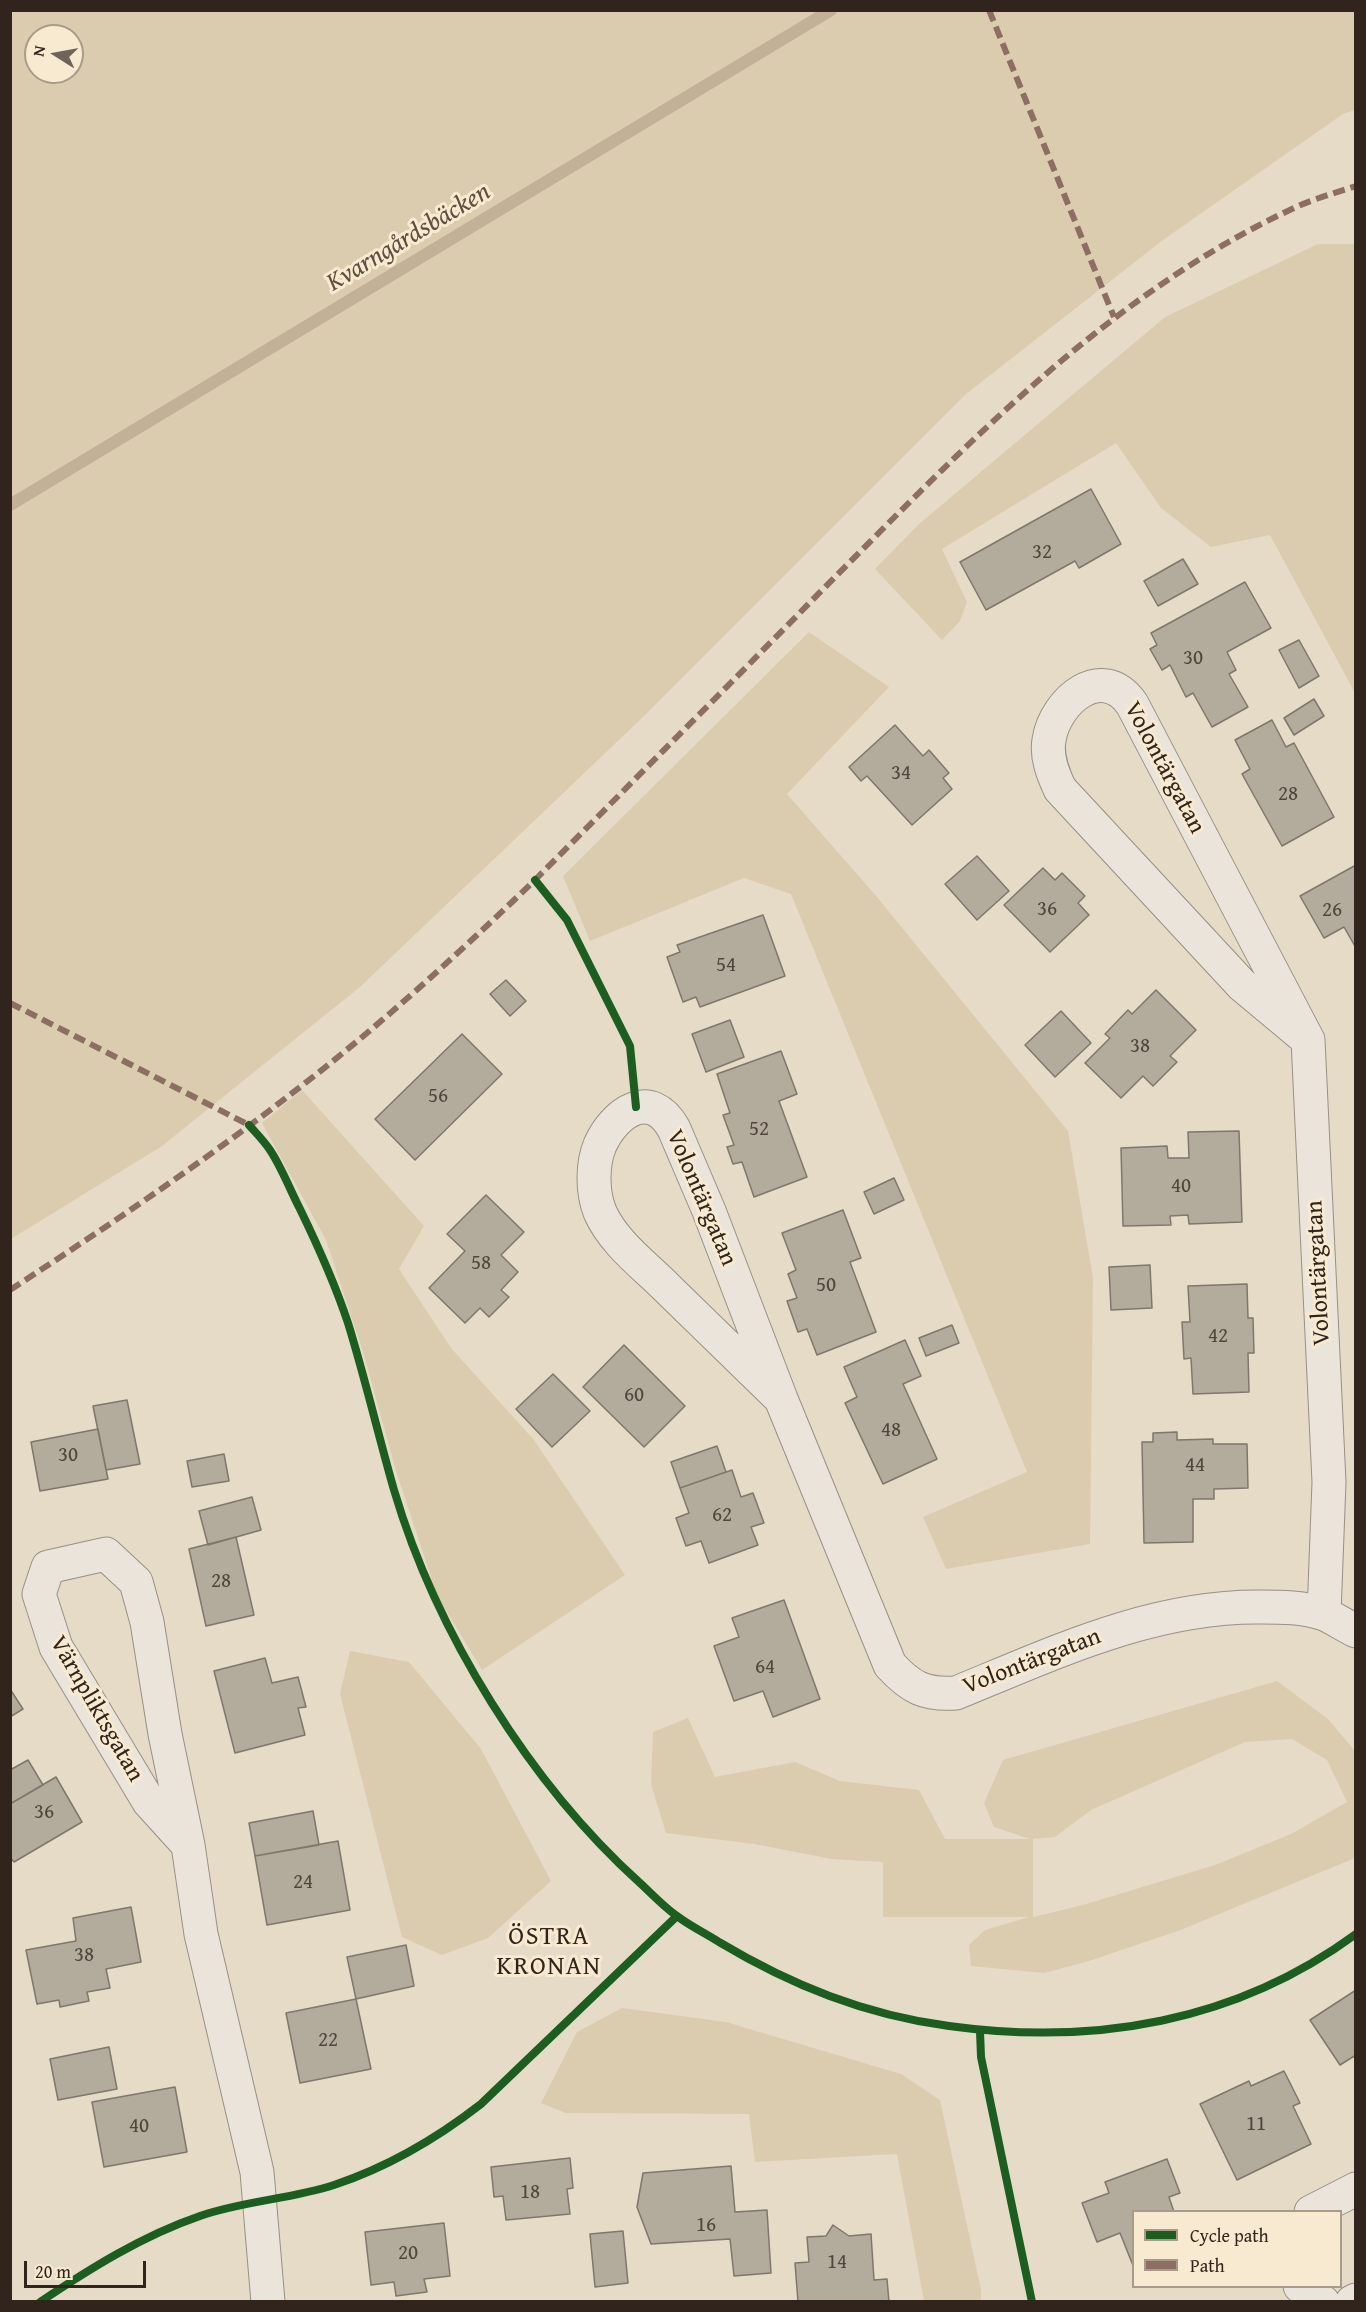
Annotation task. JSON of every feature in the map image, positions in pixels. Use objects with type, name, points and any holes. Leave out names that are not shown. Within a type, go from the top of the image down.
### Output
[{"type":"street","name":"Volontärgatan","points":[[1308,1040],[1242,985],[1060,789],[1051,770],[1049,740],[1060,711],[1074,696],[1094,685],[1102,684],[1118,689],[1132,704],[1308,1040],[1329,1482],[1324,1614]]},
{"type":"street","name":"Volontärgatan","points":[[781,1400],[636,1258],[612,1231],[600,1211],[595,1190],[594,1167],[600,1145],[611,1126],[622,1114],[636,1107],[645,1106],[662,1112],[668,1118],[709,1211],[781,1400],[890,1665],[905,1681],[921,1690],[936,1694],[956,1693],[1100,1635],[1151,1620],[1196,1611],[1244,1606],[1285,1607],[1324,1614],[1356,1631]]},
{"type":"street","name":"Värnpliktsgatan","points":[[188,1845],[149,1802],[56,1647],[39,1594],[48,1567],[106,1554],[136,1582],[147,1622],[165,1734],[188,1845],[201,1934],[257,2172],[268,2301]]},
{"type":"street","points":[[1313,2210],[1356,2189]]},
{"type":"street","points":[[1302,2288],[1315,2299],[1323,2301]]},
{"type":"shaded area","points":[[11,10],[1355,11],[1355,110],[1343,114],[1163,240],[966,394],[643,717],[360,987],[162,1146],[11,1239]]},
{"type":"shaded area","points":[[1318,244],[1355,244],[1355,693],[1270,535],[1211,547],[1161,508],[1116,443],[942,549],[967,602],[960,621],[942,640],[875,569],[919,524],[1165,317]]},
{"type":"shaded area","points":[[809,632],[889,687],[787,794],[877,897],[1068,1131],[1093,1278],[1090,1544],[946,1569],[923,1517],[1027,1472],[791,894],[744,878],[590,941],[563,876]]},
{"type":"shaded area","points":[[302,1090],[424,1226],[399,1269],[451,1348],[534,1440],[625,1575],[482,1670],[437,1595],[396,1471],[364,1355],[326,1240],[262,1123]]},
{"type":"shaded area","points":[[350,1651],[409,1662],[481,1749],[551,1881],[488,1938],[442,1955],[402,1937],[340,1694]]},
{"type":"shaded area","points":[[1277,1681],[1328,1719],[1355,1751],[1355,1858],[1178,1931],[1089,1961],[1044,1973],[971,1966],[969,1945],[985,1930],[1029,1917],[883,1917],[883,1862],[831,1859],[754,1844],[666,1833],[651,1784],[653,1732],[688,1718],[715,1777],[795,1762],[840,1781],[919,1790],[945,1839],[1030,1839],[994,1827],[984,1803],[1003,1760]],"holes":[[[1292,1739],[1327,1760],[1347,1802],[1291,1834],[1215,1865],[1083,1905],[1033,1917],[1033,1839],[1055,1837],[1091,1810],[1245,1742]]]},
{"type":"shaded area","points":[[622,2008],[726,2022],[901,2074],[940,2100],[981,2290],[981,2301],[924,2301],[897,2154],[755,2162],[749,2114],[566,2113],[541,2103],[577,2032]]},
{"type":"building","points":[[1091,489],[1121,544],[1079,568],[1075,561],[986,610],[960,562]]},
{"type":"building","points":[[1183,559],[1198,584],[1158,606],[1144,581]]},
{"type":"building","points":[[1245,582],[1271,628],[1227,652],[1236,670],[1229,674],[1248,707],[1212,727],[1193,693],[1186,697],[1170,665],[1162,670],[1150,649],[1157,645],[1151,633]]},
{"type":"building","points":[[1299,640],[1319,676],[1299,688],[1279,650]]},
{"type":"building","points":[[1314,699],[1324,716],[1294,735],[1284,718]]},
{"type":"building","points":[[1272,720],[1286,747],[1294,743],[1334,817],[1282,846],[1242,774],[1250,769],[1235,740]]},
{"type":"building","points":[[895,725],[923,756],[929,750],[949,773],[943,778],[952,789],[912,825],[867,776],[861,781],[849,767]]},
{"type":"building","points":[[977,856],[1009,891],[977,920],[945,884]]},
{"type":"building","points":[[1356,865],[1356,948],[1344,927],[1324,938],[1300,896]]},
{"type":"building","points":[[1043,868],[1055,880],[1062,873],[1085,896],[1078,903],[1089,915],[1050,952],[1004,905]]},
{"type":"building","points":[[763,915],[785,976],[700,1007],[696,997],[683,1002],[667,957],[680,952],[677,945]]},
{"type":"building","points":[[506,980],[526,1001],[510,1016],[490,994]]},
{"type":"building","points":[[1156,990],[1196,1030],[1170,1056],[1177,1062],[1153,1086],[1143,1076],[1121,1098],[1085,1063],[1110,1038],[1105,1034],[1128,1010],[1132,1014]]},
{"type":"building","points":[[1061,1011],[1091,1043],[1055,1077],[1025,1045]]},
{"type":"building","points":[[730,1020],[744,1057],[706,1072],[692,1034]]},
{"type":"building","points":[[462,1034],[502,1074],[415,1160],[375,1119]]},
{"type":"building","points":[[781,1051],[797,1094],[779,1101],[807,1177],[754,1197],[742,1162],[733,1164],[727,1147],[734,1145],[723,1115],[730,1113],[717,1074]]},
{"type":"building","points":[[1239,1131],[1242,1222],[1189,1224],[1188,1215],[1170,1216],[1171,1225],[1123,1226],[1121,1148],[1167,1146],[1168,1158],[1189,1158],[1188,1132]]},
{"type":"building","points":[[894,1178],[904,1200],[874,1214],[864,1192]]},
{"type":"building","points":[[486,1195],[524,1232],[501,1255],[518,1272],[501,1290],[509,1297],[489,1317],[480,1308],[465,1323],[429,1288],[465,1251],[447,1234]]},
{"type":"building","points":[[843,1210],[861,1258],[850,1262],[876,1332],[817,1355],[807,1329],[798,1332],[787,1301],[797,1298],[788,1274],[796,1270],[782,1233]]},
{"type":"building","points":[[1150,1265],[1152,1308],[1111,1310],[1109,1267]]},
{"type":"building","points":[[1247,1284],[1248,1318],[1253,1318],[1254,1353],[1248,1353],[1249,1392],[1193,1394],[1191,1358],[1184,1359],[1182,1322],[1190,1322],[1188,1286]]},
{"type":"building","points":[[952,1325],[959,1343],[926,1356],[919,1338]]},
{"type":"building","points":[[905,1340],[921,1376],[903,1384],[937,1459],[883,1484],[845,1403],[857,1397],[844,1367]]},
{"type":"building","points":[[624,1345],[685,1406],[644,1447],[583,1387]]},
{"type":"building","points":[[553,1374],[590,1411],[552,1447],[516,1409]]},
{"type":"building","points":[[127,1400],[140,1464],[106,1470],[93,1406]]},
{"type":"building","points":[[98,1429],[108,1479],[40,1491],[31,1442]]},
{"type":"building","points":[[1177,1432],[1177,1440],[1213,1439],[1213,1444],[1247,1444],[1248,1488],[1214,1489],[1214,1499],[1193,1499],[1193,1542],[1144,1543],[1142,1442],[1153,1442],[1153,1433]]},
{"type":"building","points":[[717,1446],[726,1472],[680,1488],[671,1462]]},
{"type":"building","points":[[224,1454],[229,1481],[192,1487],[187,1461]]},
{"type":"building","points":[[732,1470],[741,1497],[753,1493],[764,1523],[751,1527],[758,1545],[709,1563],[701,1541],[686,1546],[676,1518],[689,1513],[680,1488]]},
{"type":"building","points":[[252,1497],[261,1530],[208,1545],[199,1511]]},
{"type":"building","points":[[236,1537],[254,1615],[206,1626],[189,1549]]},
{"type":"building","points":[[784,1600],[820,1699],[773,1717],[763,1691],[734,1701],[714,1646],[739,1637],[732,1618]]},
{"type":"building","points":[[265,1658],[272,1683],[298,1677],[306,1707],[298,1708],[305,1735],[235,1753],[214,1671]]},
{"type":"building","points":[[10,1689],[23,1709],[10,1717]]},
{"type":"building","points":[[28,1760],[43,1785],[10,1804],[10,1770]]},
{"type":"building","points":[[56,1777],[82,1822],[14,1862],[10,1857],[10,1804]]},
{"type":"building","points":[[313,1811],[319,1845],[255,1856],[249,1823]]},
{"type":"building","points":[[338,1841],[350,1910],[267,1925],[255,1856]]},
{"type":"building","points":[[131,1907],[141,1962],[106,1969],[110,1988],[87,1992],[89,2001],[60,2007],[59,2000],[37,2004],[26,1950],[76,1941],[73,1918]]},
{"type":"building","points":[[406,1945],[414,1986],[356,1999],[347,1957]]},
{"type":"building","points":[[1356,1990],[1356,2055],[1340,2065],[1310,2020]]},
{"type":"building","points":[[356,1999],[371,2069],[300,2083],[286,2013]]},
{"type":"building","points":[[109,2047],[117,2089],[58,2100],[50,2059]]},
{"type":"building","points":[[1284,2071],[1300,2103],[1293,2106],[1311,2144],[1237,2180],[1200,2104],[1249,2081],[1251,2086]]},
{"type":"building","points":[[175,2087],[187,2152],[104,2167],[92,2102]]},
{"type":"building","points":[[570,2158],[573,2188],[567,2189],[570,2214],[506,2220],[503,2196],[494,2197],[491,2167]]},
{"type":"building","points":[[1167,2159],[1180,2193],[1169,2197],[1173,2210],[1132,2210],[1132,2263],[1120,2233],[1097,2242],[1082,2203],[1109,2193],[1105,2182]]},
{"type":"building","points":[[731,2166],[735,2212],[767,2210],[771,2273],[734,2276],[730,2239],[651,2244],[637,2207],[643,2173]]},
{"type":"building","points":[[444,2223],[450,2276],[424,2279],[427,2292],[396,2296],[394,2282],[371,2285],[365,2232]]},
{"type":"building","points":[[833,2225],[849,2236],[871,2234],[874,2280],[887,2279],[889,2302],[798,2302],[795,2263],[809,2262],[807,2237],[826,2236]]},
{"type":"building","points":[[623,2231],[628,2283],[595,2287],[590,2234]]},
{"type":"waterway","name":"Kvarngårdsbäcken","points":[[10,505],[831,10]]},
{"type":"marked path","points":[[989,10],[1114,317]]},
{"type":"marked path","points":[[10,1290],[237,1135],[325,1068],[410,996],[535,880],[886,525],[1048,372],[1106,325],[1165,282],[1228,242],[1301,205],[1356,186]]},
{"type":"marked path","points":[[10,1003],[249,1125]]},
{"type":"cycle path","points":[[535,880],[567,920],[630,1046],[636,1107]]},
{"type":"cycle path","points":[[249,1125],[268,1147],[278,1164],[332,1280],[348,1323],[394,1490],[412,1544],[461,1651],[525,1753],[561,1800],[600,1844],[667,1909],[746,1958],[801,1985],[830,1996],[858,2006],[918,2021],[1003,2031],[1057,2032],[1110,2029],[1162,2021],[1213,2007],[1262,1988],[1310,1964],[1356,1934]]},
{"type":"cycle path","points":[[40,2302],[117,2254],[179,2224],[216,2211],[334,2185],[373,2170],[411,2151],[447,2129],[481,2104],[677,1916]]},
{"type":"cycle path","points":[[980,2031],[981,2057],[1032,2302]]},
{"type":"district","name":"ÖSTRA KRONAN","points":[[549,1952]]}]
